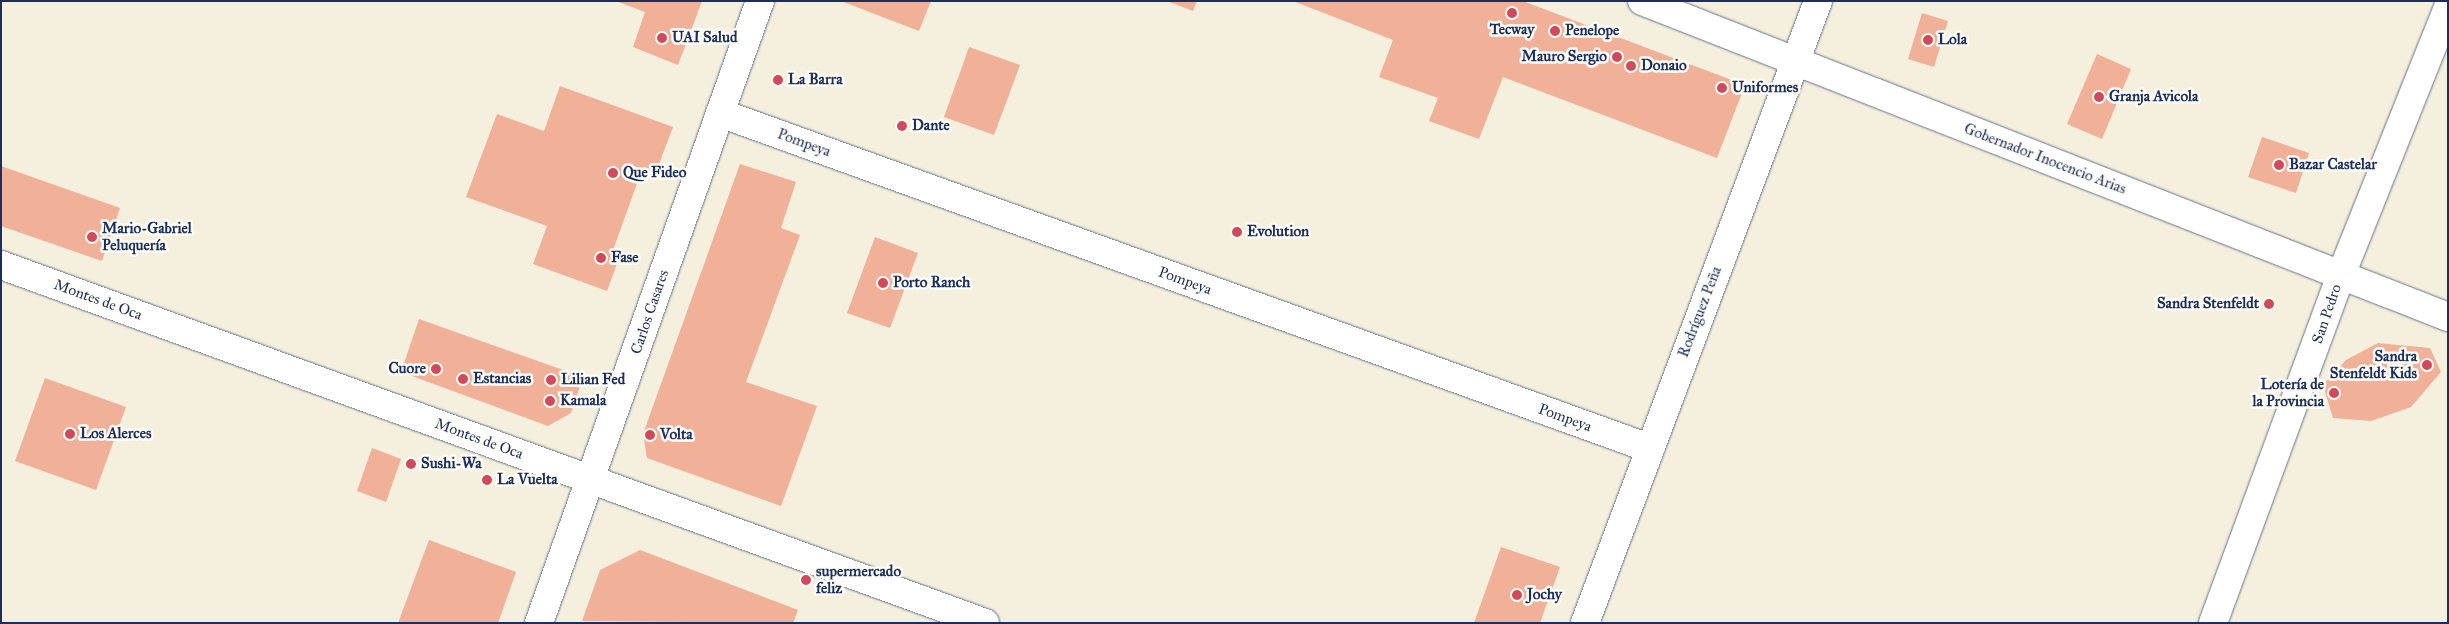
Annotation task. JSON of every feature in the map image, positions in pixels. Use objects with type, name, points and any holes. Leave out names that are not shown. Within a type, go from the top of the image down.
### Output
[{"type":"street","name":"Carlos Casares","points":[[539,623],[760,1]]},
{"type":"street","name":"Gobernador Inocencio Arias","points":[[1642,1],[2448,316]]},
{"type":"street","name":"Rodríguez Peña","points":[[1585,623],[1818,1]]},
{"type":"street","name":"San Pedro","points":[[2213,623],[2341,275],[2448,7]]},
{"type":"street","name":"Pompeya","points":[[720,113],[1649,448]]},
{"type":"street","name":"Montes de Oca","points":[[1,265],[985,623]]},
{"type":"building","points":[[616,1],[702,1],[678,65],[633,47],[645,12]]},
{"type":"building","points":[[841,1],[931,1],[919,31]]},
{"type":"building","points":[[1167,1],[1197,1],[1193,11]]},
{"type":"building","points":[[1293,1],[1523,1],[1745,85],[1717,158],[1503,77],[1479,139],[1429,121],[1438,98],[1379,77],[1393,40]]},
{"type":"building","name":"Lola","points":[[1922,13],[1948,21],[1934,67],[1908,59]]},
{"type":"building","points":[[969,47],[1020,65],[994,135],[944,117]]},
{"type":"building","name":"Granja Avicola","points":[[2097,54],[2131,69],[2102,139],[2067,124]]},
{"type":"building","points":[[560,86],[673,127],[656,172],[643,167],[613,250],[621,253],[607,291],[533,264],[547,226],[466,197],[497,114],[544,131]]},
{"type":"building","name":"Bazar Castelar","points":[[2262,137],[2309,153],[2296,193],[2248,177]]},
{"type":"building","points":[[740,164],[796,182],[781,228],[800,235],[746,382],[817,406],[781,506],[647,458],[643,434]]},
{"type":"building","points":[[1,166],[120,208],[102,261],[1,226]]},
{"type":"building","name":"Porto Ranch","points":[[875,237],[918,253],[890,328],[847,313]]},
{"type":"building","points":[[419,319],[583,377],[571,413],[548,426],[401,372]]},
{"type":"building","points":[[2378,343],[2430,348],[2441,372],[2411,407],[2371,421],[2333,418],[2323,385],[2346,360]]},
{"type":"building","name":"Los Alerces","points":[[45,378],[126,407],[96,490],[15,461]]},
{"type":"building","points":[[372,448],[401,459],[386,502],[357,491]]},
{"type":"building","points":[[429,540],[516,572],[498,623],[398,623]]},
{"type":"building","name":"Jochy","points":[[1501,547],[1560,567],[1540,623],[1474,623]]},
{"type":"building","points":[[640,550],[798,610],[793,623],[582,621],[600,570]]},
{"type":"place","name":"Tecway","points":[[1512,13]]},
{"type":"place","name":"Penelope","points":[[1555,31]]},
{"type":"place","name":"UAI Salud","points":[[662,38]]},
{"type":"place","name":"Lola","points":[[1928,40]]},
{"type":"place","name":"Mauro Sergio","points":[[1617,57]]},
{"type":"place","name":"Donaio","points":[[1631,66]]},
{"type":"place","name":"La Barra","points":[[778,80]]},
{"type":"place","name":"Uniformes","points":[[1722,88]]},
{"type":"place","name":"Granja Avicola","points":[[2099,97]]},
{"type":"place","name":"Dante","points":[[902,126]]},
{"type":"place","name":"Bazar Castelar","points":[[2279,165]]},
{"type":"place","name":"Que Fideo","points":[[613,173]]},
{"type":"place","name":"Evolution","points":[[1237,232]]},
{"type":"place","name":"Mario-Gabriel Peluquería","points":[[92,237]]},
{"type":"place","name":"Fase","points":[[601,258]]},
{"type":"place","name":"Porto Ranch","points":[[883,283]]},
{"type":"place","name":"Sandra Stenfeldt","points":[[2269,304]]},
{"type":"place","name":"Sandra Stenfeldt Kids","points":[[2427,365]]},
{"type":"place","name":"Cuore","points":[[436,369]]},
{"type":"place","name":"Estancias","points":[[463,379]]},
{"type":"place","name":"Lilian Fed","points":[[551,380]]},
{"type":"place","name":"Lotería de la Provincia","points":[[2334,393]]},
{"type":"place","name":"Kamala","points":[[550,401]]},
{"type":"place","name":"Los Alerces","points":[[70,434]]},
{"type":"place","name":"Volta","points":[[650,435]]},
{"type":"place","name":"Sushi-Wa","points":[[411,464]]},
{"type":"place","name":"La Vuelta","points":[[487,480]]},
{"type":"place","name":"supermercado feliz","points":[[806,580]]},
{"type":"place","name":"Jochy","points":[[1517,595]]}]
